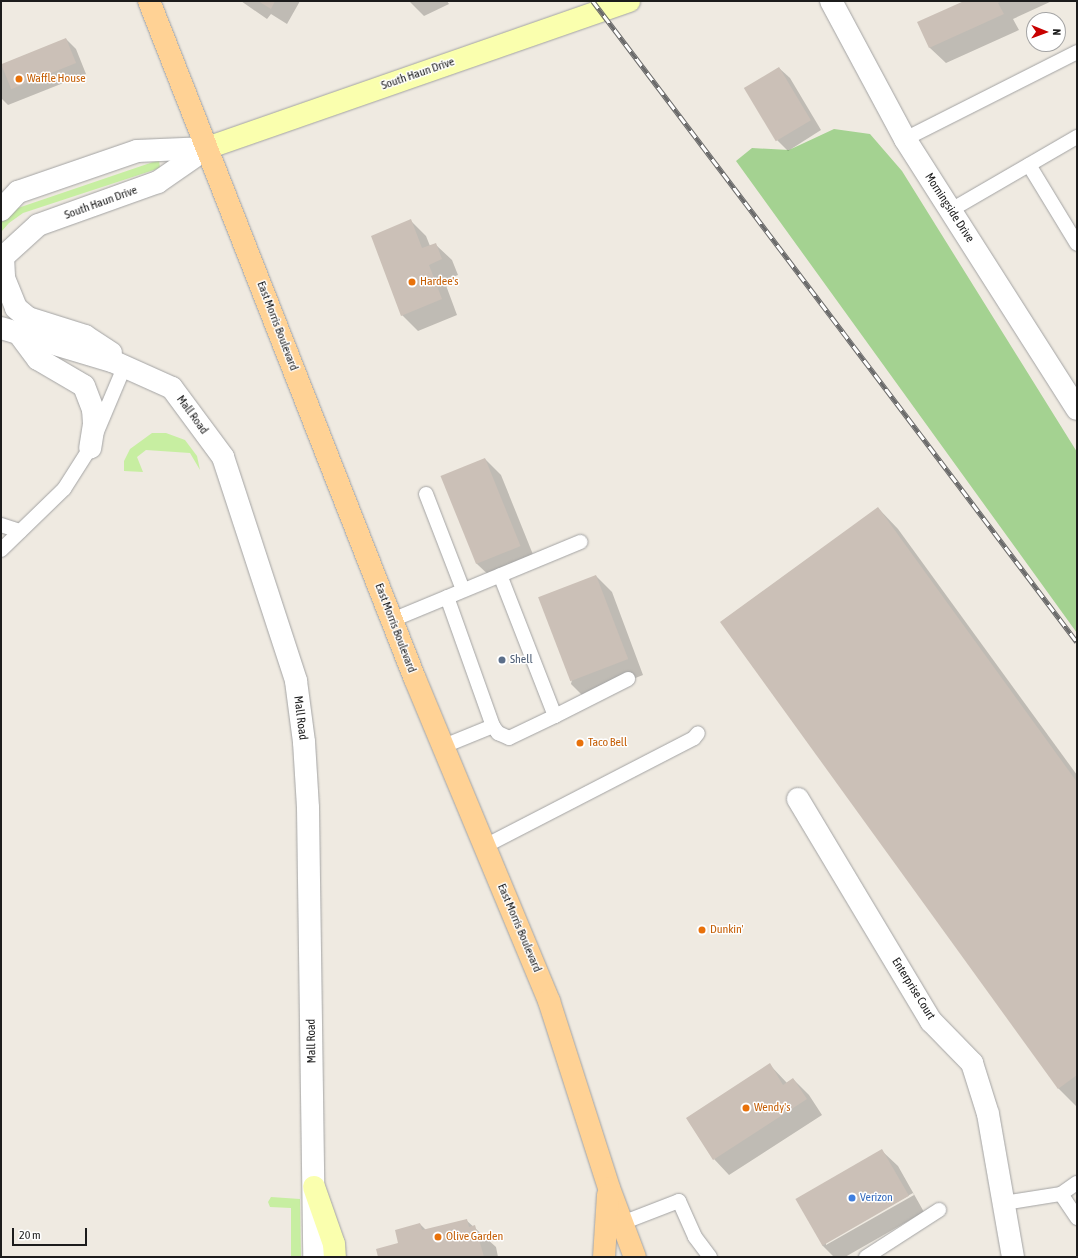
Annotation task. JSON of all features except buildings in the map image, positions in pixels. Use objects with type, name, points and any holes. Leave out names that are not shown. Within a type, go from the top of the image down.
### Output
[{"type":"main road","name":"East Morris Boulevard","points":[[149,1],[392,620],[549,1000],[609,1188],[635,1257]]},
{"type":"main road","points":[[604,1257],[609,1188]]},
{"type":"street","name":"South Haun Drive","points":[[2,261],[38,225],[158,182],[207,148],[629,1]]},
{"type":"street","name":"Morningside Drive","points":[[831,1],[905,139],[1077,409]]},
{"type":"street","name":"South Haun Drive","points":[[1,210],[18,192],[137,151],[207,148]]},
{"type":"street","points":[[2,261],[5,285],[16,308],[28,318],[62,327],[96,341],[125,365]]},
{"type":"street","points":[[10,331],[38,359],[84,386],[93,409],[94,424],[90,448]]},
{"type":"street","name":"Mall Road","points":[[10,331],[125,365],[172,388],[223,457],[296,681],[308,808],[314,1257]]},
{"type":"street","name":"Enterprise Court","points":[[798,799],[931,1021],[972,1063],[988,1114],[1013,1257]]},
{"type":"street","points":[[314,1187],[334,1244],[334,1257]]},
{"type":"lane","points":[[905,139],[1077,52]]},
{"type":"lane","points":[[951,210],[1077,137]]},
{"type":"lane","points":[[1030,165],[1077,244]]},
{"type":"lane","points":[[1,550],[64,489],[90,448],[125,365]]},
{"type":"lane","points":[[426,494],[463,590]]},
{"type":"lane","points":[[1,526],[20,531]]},
{"type":"lane","points":[[392,620],[580,542]]},
{"type":"lane","points":[[500,575],[555,716]]},
{"type":"lane","points":[[447,597],[493,726],[498,733],[509,738],[628,679]]},
{"type":"lane","points":[[444,746],[493,726]]},
{"type":"lane","points":[[485,846],[694,738],[698,733]]},
{"type":"lane","points":[[1004,1203],[1061,1194],[1077,1183]]},
{"type":"lane","points":[[1061,1194],[1077,1218]]},
{"type":"lane","points":[[622,1223],[679,1201],[695,1237],[710,1257]]},
{"type":"lane","points":[[866,1257],[885,1252],[939,1210]]},
{"type":"green space","points":[[834,129],[870,134],[902,171],[1077,452],[1077,633],[736,161],[752,148],[789,150]]},
{"type":"green space","points":[[159,160],[160,168],[23,213],[9,223],[1,232],[1,223],[15,209]]},
{"type":"green space","points":[[152,433],[166,433],[185,440],[197,456],[200,470],[190,453],[146,450],[137,457],[143,472],[124,471],[124,461],[130,449]]},
{"type":"green space","points":[[271,1197],[300,1199],[301,1257],[291,1257],[291,1208],[270,1207],[268,1202]]},
{"type":"railway","points":[[593,1],[1077,642]]},
{"type":"place","name":"Waffle House","points":[[19,79]]},
{"type":"place","name":"Hardee's","points":[[412,282]]},
{"type":"place","name":"Shell","points":[[502,660]]},
{"type":"place","name":"Taco Bell","points":[[580,743]]},
{"type":"place","name":"Dunkin'","points":[[702,930]]},
{"type":"place","name":"Wendy's","points":[[746,1108]]},
{"type":"place","name":"Verizon","points":[[852,1198]]},
{"type":"place","name":"Olive Garden","points":[[438,1237]]}]
